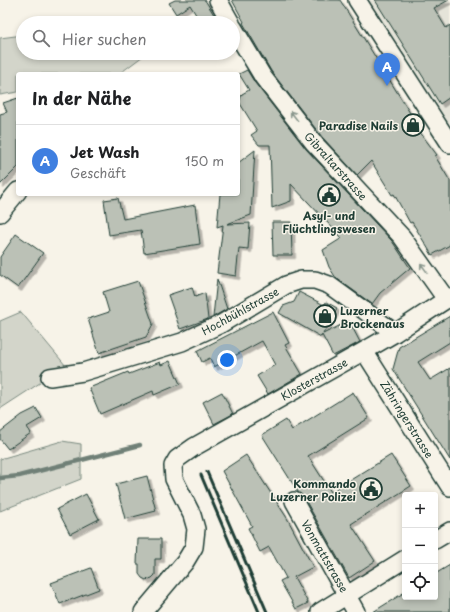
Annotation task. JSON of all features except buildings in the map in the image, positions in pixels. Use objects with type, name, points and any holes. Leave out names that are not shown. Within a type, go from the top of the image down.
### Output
[{"type":"street","name":"Gibraltarstrasse","points":[[218,0],[227,16]]},
{"type":"street","points":[[357,0],[450,144]]},
{"type":"street","name":"Gibraltarstrasse","points":[[240,38],[263,77],[314,143],[402,237],[448,298]]},
{"type":"street","points":[[0,213],[16,193]]},
{"type":"street","name":"Hochbühlstrasse","points":[[50,377],[83,372],[182,342],[221,324],[286,285],[301,280],[315,280],[329,286],[395,333]]},
{"type":"street","name":"Klosterstrasse","points":[[143,612],[185,562],[194,547],[196,529],[192,515],[174,479],[173,466],[177,459],[201,443],[395,333],[448,298]]},
{"type":"street","name":"Zähringerstrasse","points":[[364,351],[450,487]]},
{"type":"street","name":"Vonmattstrasse","points":[[294,501],[356,612]]},
{"type":"street","points":[[438,538],[450,531]]},
{"type":"street","points":[[320,612],[402,561]]},
{"type":"shaded area","points":[[361,0],[450,0],[450,140]]},
{"type":"shaded area","points":[[16,36],[16,60],[138,60],[122,72],[16,72],[16,92],[0,95],[0,38]]},
{"type":"shaded area","points":[[21,312],[66,366],[0,409],[0,321]]},
{"type":"shaded area","points":[[62,441],[81,444],[81,479],[0,511],[0,459]]},
{"type":"waterway","points":[[0,478],[19,476],[140,445]]},
{"type":"railway","points":[[207,472],[267,612]]},
{"type":"railway","points":[[201,475],[259,612]]},
{"type":"place","name":"Jet Wash","points":[[387,86]]},
{"type":"place","name":"Paradise Nails","points":[[413,125]]},
{"type":"place","name":"Asyl- und Flüchtlingswesen","points":[[329,195]]},
{"type":"place","name":"Luzerner Brockenaus","points":[[325,316]]},
{"type":"place","name":"Kommando Luzerner Polizei","points":[[371,489]]}]
